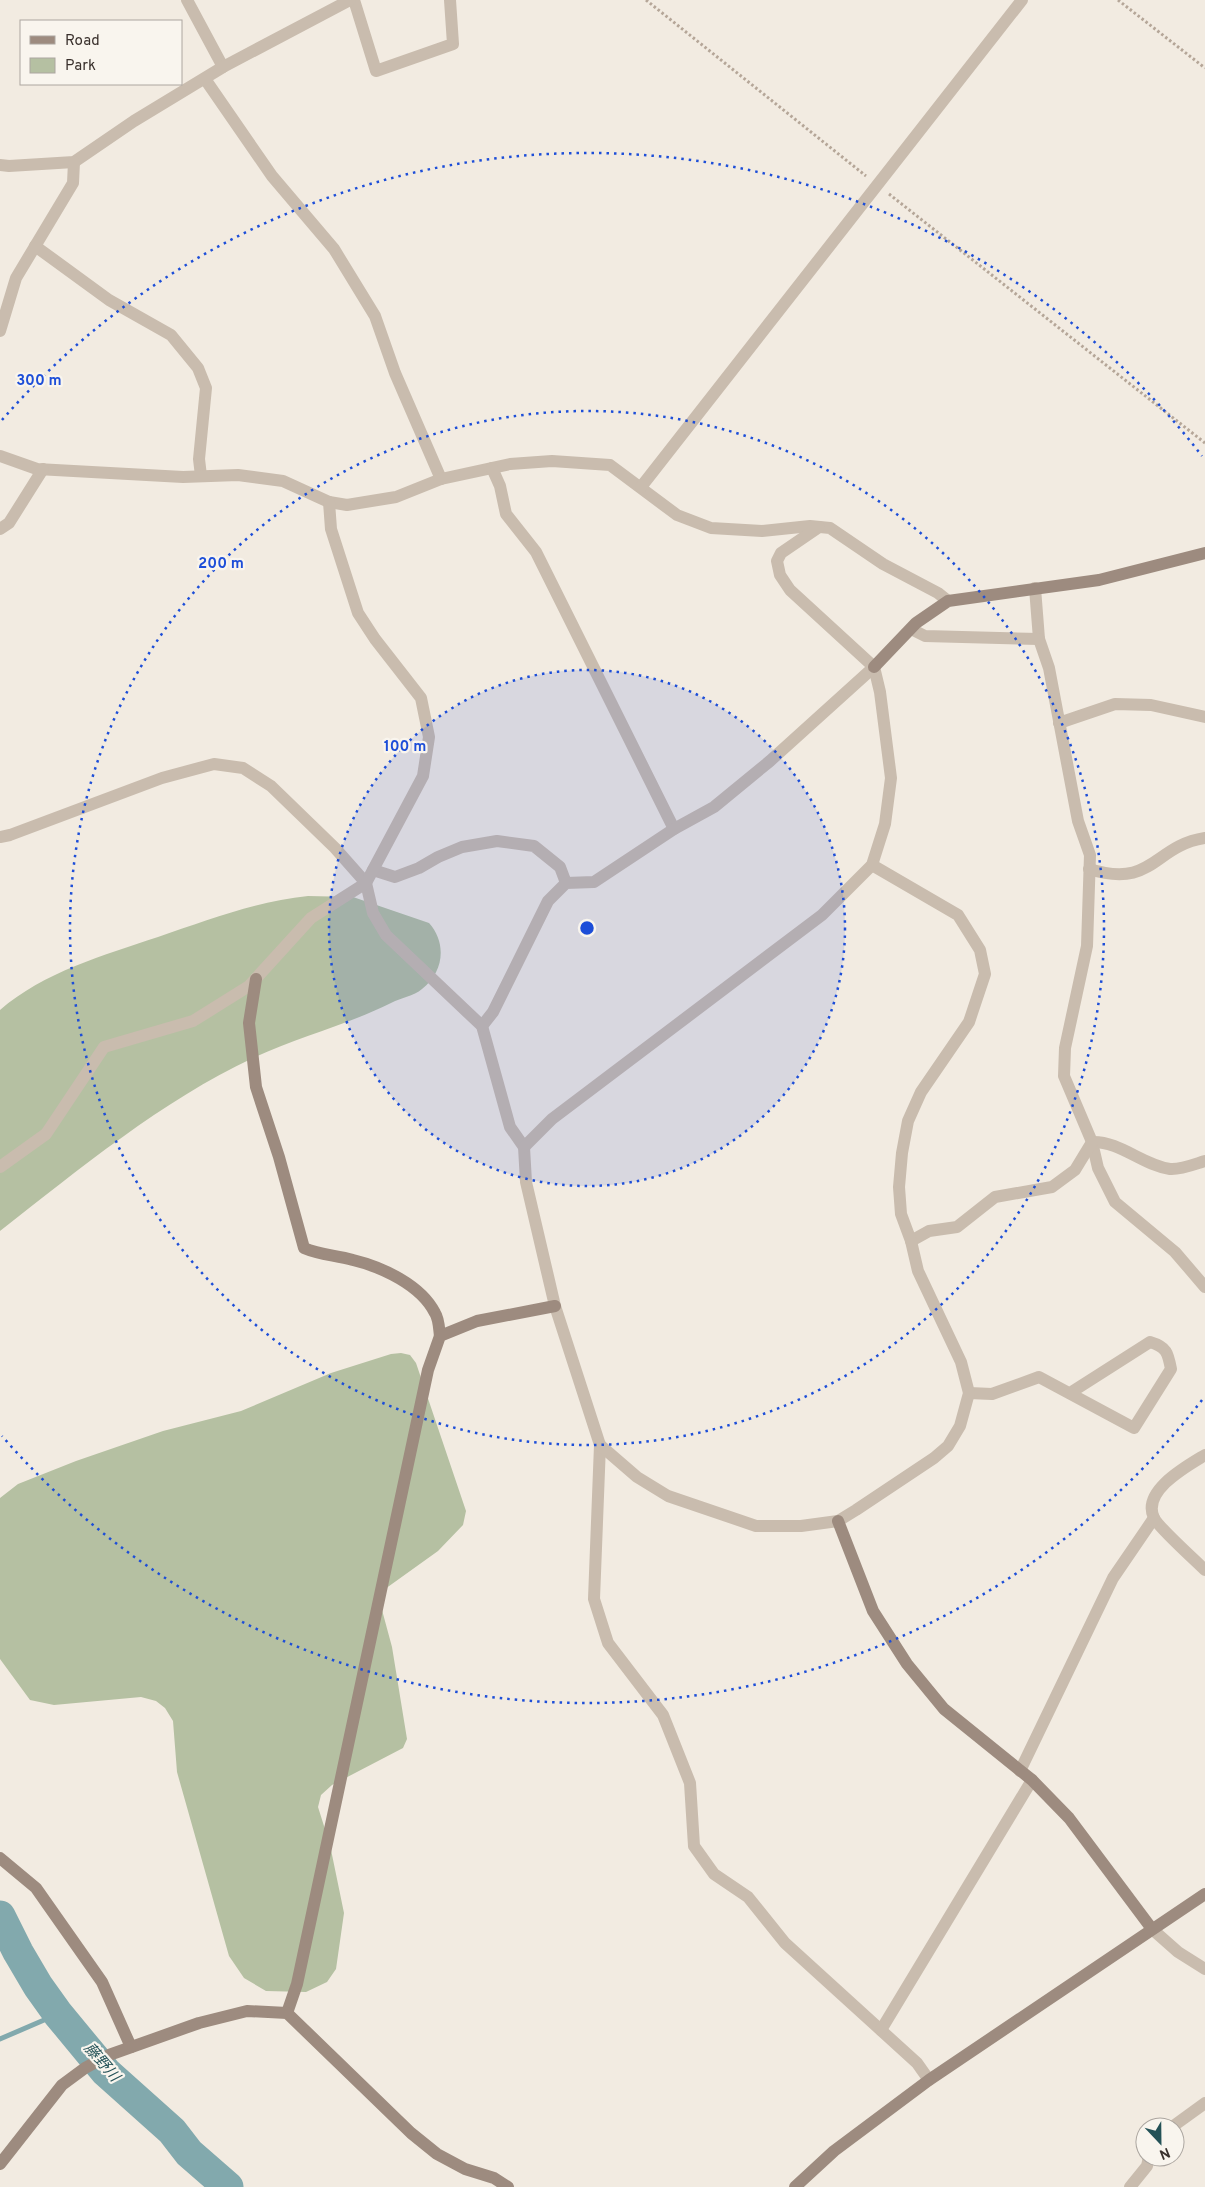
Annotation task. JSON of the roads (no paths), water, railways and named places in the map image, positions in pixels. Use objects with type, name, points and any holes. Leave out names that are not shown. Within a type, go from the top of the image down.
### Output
[{"type":"street","points":[[186,0],[223,67]]},
{"type":"street","points":[[0,165],[74,162],[134,121],[223,67],[352,0],[376,71],[453,44],[450,0]]},
{"type":"street","points":[[642,486],[1022,0]]},
{"type":"street","points":[[205,79],[272,176],[334,249],[375,316],[395,373],[441,479]]},
{"type":"street","points":[[0,331],[16,278],[73,183],[74,162]]},
{"type":"street","points":[[35,246],[109,300],[171,335],[198,368],[206,388],[199,459],[201,476]]},
{"type":"street","points":[[0,456],[43,470],[201,476],[238,475],[283,481],[329,502],[347,505],[396,497],[441,479],[492,468],[552,461],[610,465],[642,486],[677,515],[712,528],[762,531],[830,528],[883,564],[938,593],[948,601]]},
{"type":"street","points":[[492,468],[500,486],[506,514],[536,552],[674,829]]},
{"type":"street","points":[[0,529],[9,523],[43,470]]},
{"type":"street","points":[[0,1167],[46,1134],[104,1048],[193,1021],[249,986],[311,918],[366,883],[423,776],[429,737],[421,698],[375,639],[358,613],[331,529],[329,502]]},
{"type":"street","points":[[524,1147],[552,1119],[822,915],[872,865],[885,824],[892,778],[880,692],[874,667],[790,590],[780,574],[777,561],[781,553],[819,527]]},
{"type":"street","points":[[482,1026],[494,1012],[548,901],[566,882],[594,882],[674,829],[714,807],[770,761],[874,667],[911,629],[948,601],[1099,580],[1205,553]]},
{"type":"street","points":[[1035,588],[1039,640],[1049,668],[1078,821],[1090,855],[1087,946],[1065,1048],[1064,1076],[1092,1142],[1098,1168],[1115,1202],[1175,1252],[1205,1287]]},
{"type":"street","points":[[911,629],[925,636],[1039,640]]},
{"type":"street","points":[[1059,723],[1116,704],[1152,705],[1205,717]]},
{"type":"street","points":[[0,837],[10,836],[162,778],[214,764],[243,768],[271,786],[335,848],[366,883],[373,913],[386,935],[482,1026],[510,1127],[524,1147],[526,1182],[555,1306],[600,1445],[594,1598],[608,1643],[663,1715],[690,1783],[694,1846],[714,1874],[748,1897],[785,1943],[917,2063],[929,2080]]},
{"type":"street","points":[[1089,869],[1110,875],[1136,873],[1190,840],[1205,838]]},
{"type":"street","points":[[373,870],[396,877],[462,847],[497,841],[534,846],[560,867],[566,882]]},
{"type":"street","points":[[600,1445],[637,1477],[668,1496],[756,1526],[801,1526],[838,1521],[934,1458],[948,1446],[960,1426],[969,1393],[961,1362],[918,1271],[911,1241],[901,1214],[899,1187],[902,1153],[908,1121],[921,1092],[969,1022],[985,974],[980,950],[958,915],[872,865]]},
{"type":"street","points":[[256,979],[249,1023],[256,1086],[279,1157],[304,1248],[318,1254],[353,1260],[386,1272],[419,1292],[436,1314],[440,1336],[428,1370],[297,1984],[287,2013]]},
{"type":"street","points":[[1092,1142],[1105,1141],[1140,1158],[1171,1169],[1205,1162]]},
{"type":"street","points":[[911,1241],[929,1231],[958,1226],[994,1197],[1052,1187],[1075,1170],[1092,1142]]},
{"type":"street","points":[[440,1336],[477,1322],[555,1306]]},
{"type":"street","points":[[969,1393],[992,1394],[1039,1377],[1134,1428],[1171,1369],[1169,1356],[1162,1346],[1150,1342],[1070,1393]]},
{"type":"street","points":[[1205,1455],[1186,1466],[1160,1488],[1152,1503],[1154,1518],[1205,1570]]},
{"type":"street","points":[[1020,1771],[1113,1578],[1154,1518]]},
{"type":"street","points":[[838,1521],[873,1611],[907,1664],[944,1709],[1032,1780],[1070,1818],[1152,1929],[1178,1952],[1205,1969]]},
{"type":"street","points":[[881,2030],[1032,1780]]},
{"type":"street","points":[[0,1858],[36,1888],[102,1982],[131,2047]]},
{"type":"street","points":[[795,2187],[834,2151],[929,2080],[1205,1894]]},
{"type":"street","points":[[0,2164],[62,2085],[85,2068],[109,2055],[198,2023],[247,2011],[287,2013],[417,2139],[437,2154],[458,2165],[494,2178],[508,2187]]},
{"type":"street","points":[[1185,2118],[1205,2103]]},
{"type":"street","points":[[1130,2187],[1146,2167]]},
{"type":"waterway","name":"藤野川","points":[[0,1916],[38,1986],[58,2014],[106,2072],[172,2131],[189,2153],[228,2187]]},
{"type":"waterway","points":[[0,2039],[58,2014]]}]
